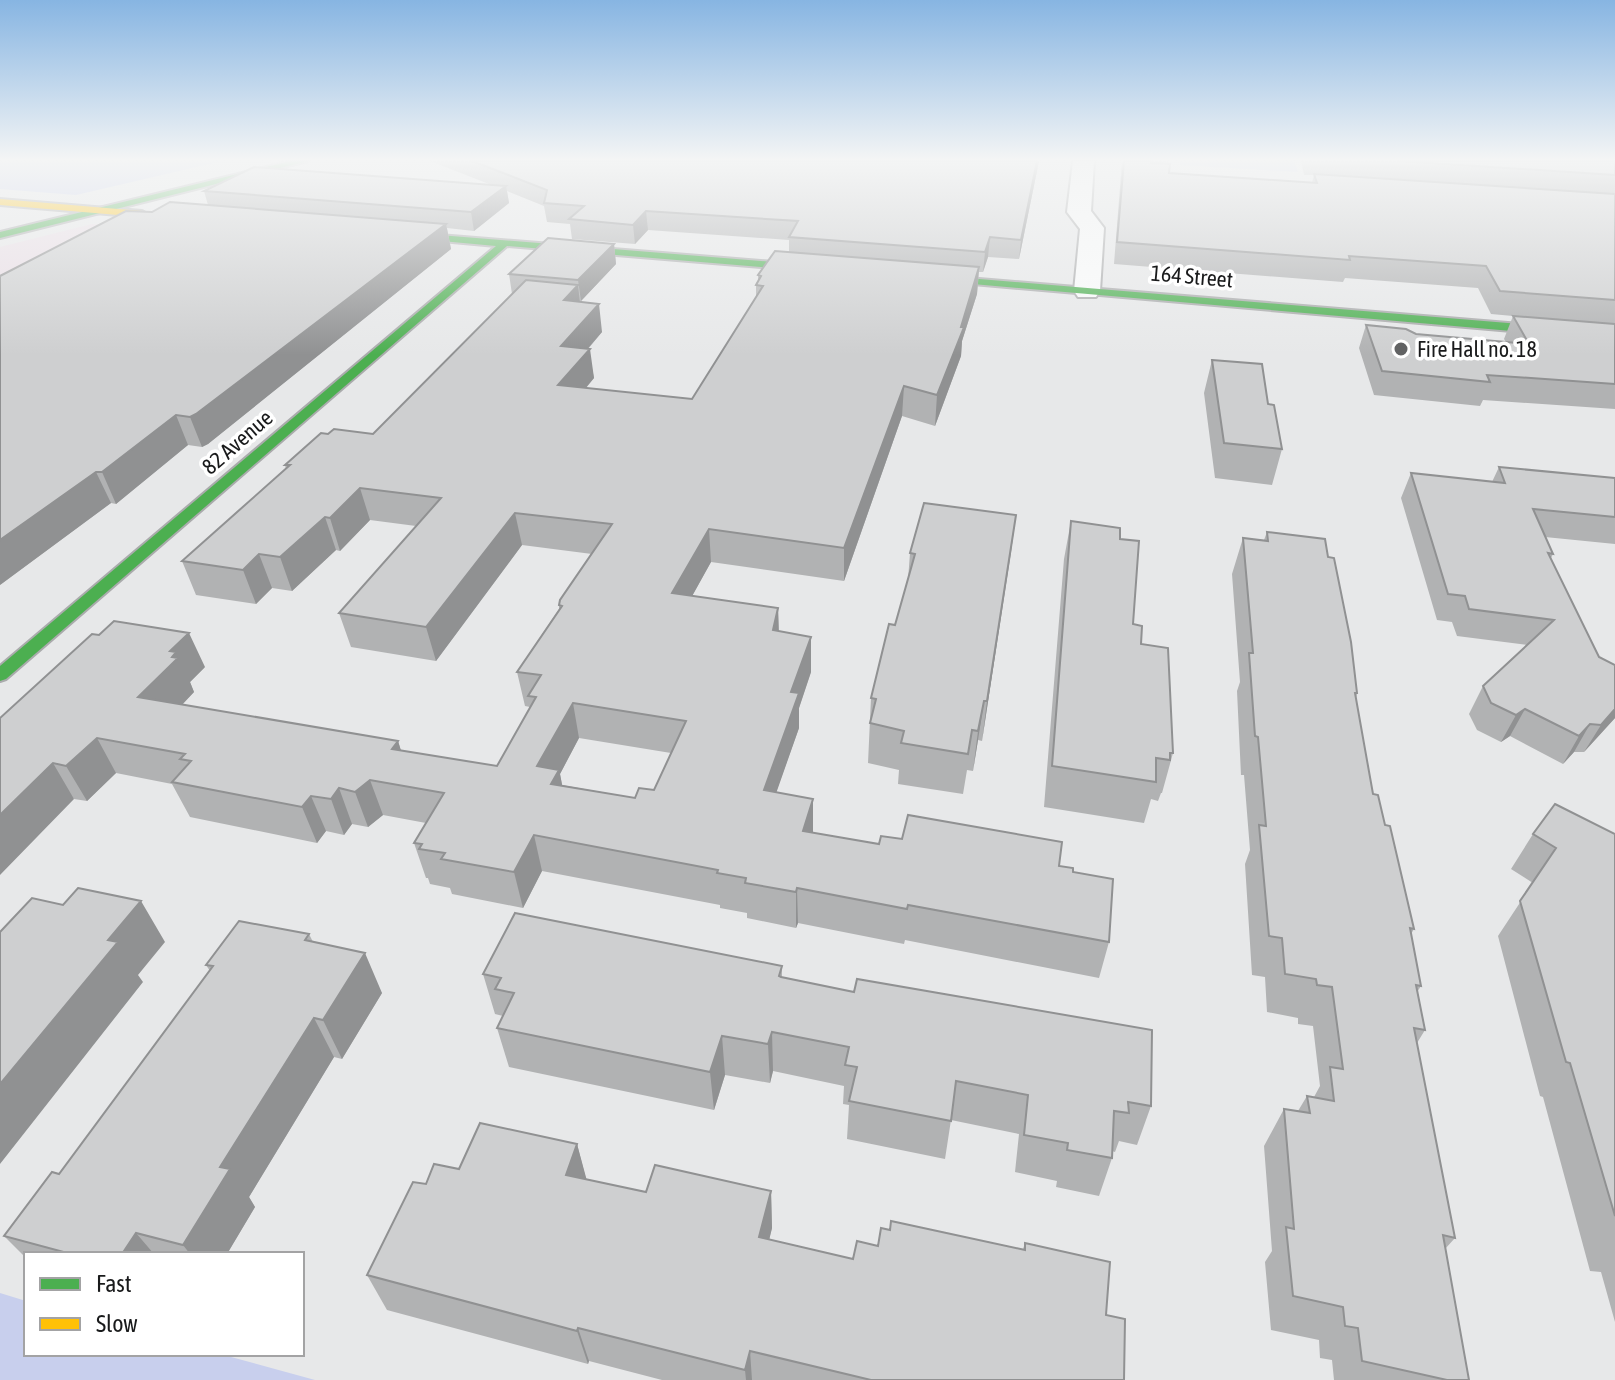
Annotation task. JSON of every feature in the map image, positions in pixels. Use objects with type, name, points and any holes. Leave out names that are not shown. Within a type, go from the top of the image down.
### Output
[{"type":"street","points":[[0,235],[40,225]]},
{"type":"street","points":[[1087,291],[1090,225]]},
{"type":"street","points":[[368,232],[847,271]]},
{"type":"street","name":"82 Avenue","points":[[0,675],[504,244]]},
{"type":"street","name":"164 Street","points":[[907,276],[1615,336]]},
{"type":"shaded area","points":[[86,225],[131,227],[0,296],[0,247]]},
{"type":"shaded area","points":[[0,1293],[24,1300],[24,1356],[227,1356],[315,1380],[0,1380]]},
{"type":"building","points":[[98,225],[444,225],[196,414],[190,417],[176,415],[102,472],[96,472],[0,540],[0,276]]},
{"type":"building","points":[[796,225],[1024,225],[1021,240],[990,237],[985,252],[789,237]]},
{"type":"building","points":[[1118,225],[1615,225],[1615,300],[1500,291],[1486,266],[1349,256],[1350,260],[1117,242]]},
{"type":"building","points":[[548,238],[614,244],[578,280],[509,274]]},
{"type":"building","points":[[775,251],[979,267],[961,327],[964,327],[937,395],[904,386],[844,548],[709,529],[672,593],[778,608],[773,630],[811,637],[791,692],[799,693],[764,790],[813,799],[803,831],[879,844],[881,836],[902,839],[908,815],[1062,842],[1059,866],[1073,868],[1073,872],[1113,879],[1109,942],[908,905],[907,909],[797,888],[796,892],[745,883],[746,878],[717,873],[718,870],[534,835],[514,872],[441,859],[445,853],[419,849],[422,844],[414,843],[444,793],[370,780],[355,792],[339,788],[331,799],[311,796],[302,807],[172,782],[191,761],[180,759],[185,754],[97,738],[66,766],[53,763],[0,815],[0,718],[92,634],[99,635],[114,621],[189,633],[170,651],[176,652],[172,657],[178,658],[138,697],[398,741],[392,749],[497,766],[536,697],[528,696],[541,675],[517,672],[562,606],[559,605],[560,600],[612,524],[515,513],[426,627],[339,613],[441,498],[360,488],[330,518],[325,517],[280,557],[259,554],[243,570],[182,561],[290,465],[285,465],[321,433],[328,434],[334,429],[373,434],[526,280],[578,285],[564,300],[599,304],[561,346],[590,349],[558,385],[692,399],[763,286],[756,285],[761,276],[758,275]],"holes":[[[573,703],[686,721],[654,790],[639,788],[635,798],[551,784],[559,770],[537,766]]]},
{"type":"building","points":[[1513,316],[1615,324],[1615,384],[1487,375],[1490,382],[1382,371],[1366,325],[1406,329],[1416,334],[1529,344]]},
{"type":"building","points":[[1212,360],[1262,364],[1268,404],[1274,405],[1282,449],[1224,443]]},
{"type":"building","points":[[1499,467],[1615,478],[1615,517],[1533,509],[1553,554],[1548,553],[1599,657],[1615,665],[1615,709],[1601,725],[1590,724],[1579,736],[1525,709],[1516,715],[1491,703],[1483,686],[1554,620],[1469,609],[1465,596],[1448,594],[1411,473],[1505,483]]},
{"type":"building","points":[[924,503],[1016,515],[987,701],[984,701],[978,731],[972,730],[968,754],[901,743],[904,731],[870,723],[876,699],[871,698],[889,624],[895,625],[915,554],[910,553]]},
{"type":"building","points":[[1071,521],[1120,528],[1120,539],[1139,541],[1133,624],[1142,626],[1141,644],[1168,648],[1173,753],[1170,753],[1170,760],[1156,758],[1156,782],[1052,766]]},
{"type":"building","points":[[1267,532],[1325,539],[1328,557],[1334,558],[1351,642],[1355,693],[1373,794],[1378,795],[1385,825],[1390,826],[1414,929],[1410,928],[1421,986],[1416,985],[1425,1030],[1414,1028],[1455,1238],[1443,1235],[1469,1380],[1447,1380],[1362,1361],[1358,1328],[1345,1326],[1343,1307],[1293,1296],[1286,1227],[1294,1229],[1284,1109],[1310,1113],[1307,1096],[1334,1101],[1330,1067],[1343,1069],[1332,987],[1317,985],[1316,979],[1285,974],[1282,938],[1269,936],[1259,825],[1266,826],[1258,737],[1255,736],[1249,653],[1253,653],[1243,538],[1268,541]]},
{"type":"building","points":[[1555,804],[1615,834],[1615,1216],[1570,1063],[1566,1062],[1520,901],[1556,848],[1533,834]]},
{"type":"building","points":[[78,888],[141,901],[108,940],[118,942],[0,1084],[0,932],[32,898],[63,905]]},
{"type":"building","points":[[515,913],[782,966],[781,977],[854,992],[857,979],[1152,1030],[1151,1106],[1128,1102],[1129,1113],[1114,1111],[1112,1158],[1067,1150],[1068,1143],[1024,1135],[1028,1095],[956,1081],[951,1121],[849,1101],[857,1067],[845,1065],[849,1047],[772,1032],[768,1044],[722,1036],[710,1072],[497,1028],[514,993],[495,989],[501,978],[483,974]]},
{"type":"building","points":[[239,921],[309,934],[305,940],[365,953],[323,1020],[314,1018],[220,1167],[230,1169],[183,1245],[136,1233],[123,1252],[64,1252],[4,1236],[52,1172],[59,1174],[213,966],[206,965]]},
{"type":"building","points":[[480,1123],[577,1144],[566,1175],[646,1192],[655,1165],[771,1191],[759,1237],[853,1259],[857,1241],[878,1246],[881,1228],[890,1230],[891,1221],[1025,1250],[1025,1243],[1110,1262],[1106,1315],[1125,1319],[1124,1380],[871,1380],[750,1351],[745,1370],[578,1328],[577,1331],[367,1275],[413,1182],[426,1184],[434,1164],[459,1169]]},
{"type":"traffic: fast","points":[[0,235],[39,225]]},
{"type":"traffic: fast","points":[[390,234],[823,269]]},
{"type":"traffic: fast","points":[[0,675],[504,244]]},
{"type":"traffic: fast","points":[[920,277],[1615,336]]},
{"type":"place","name":"Fire Hall no. 18","points":[[1401,349]]}]
